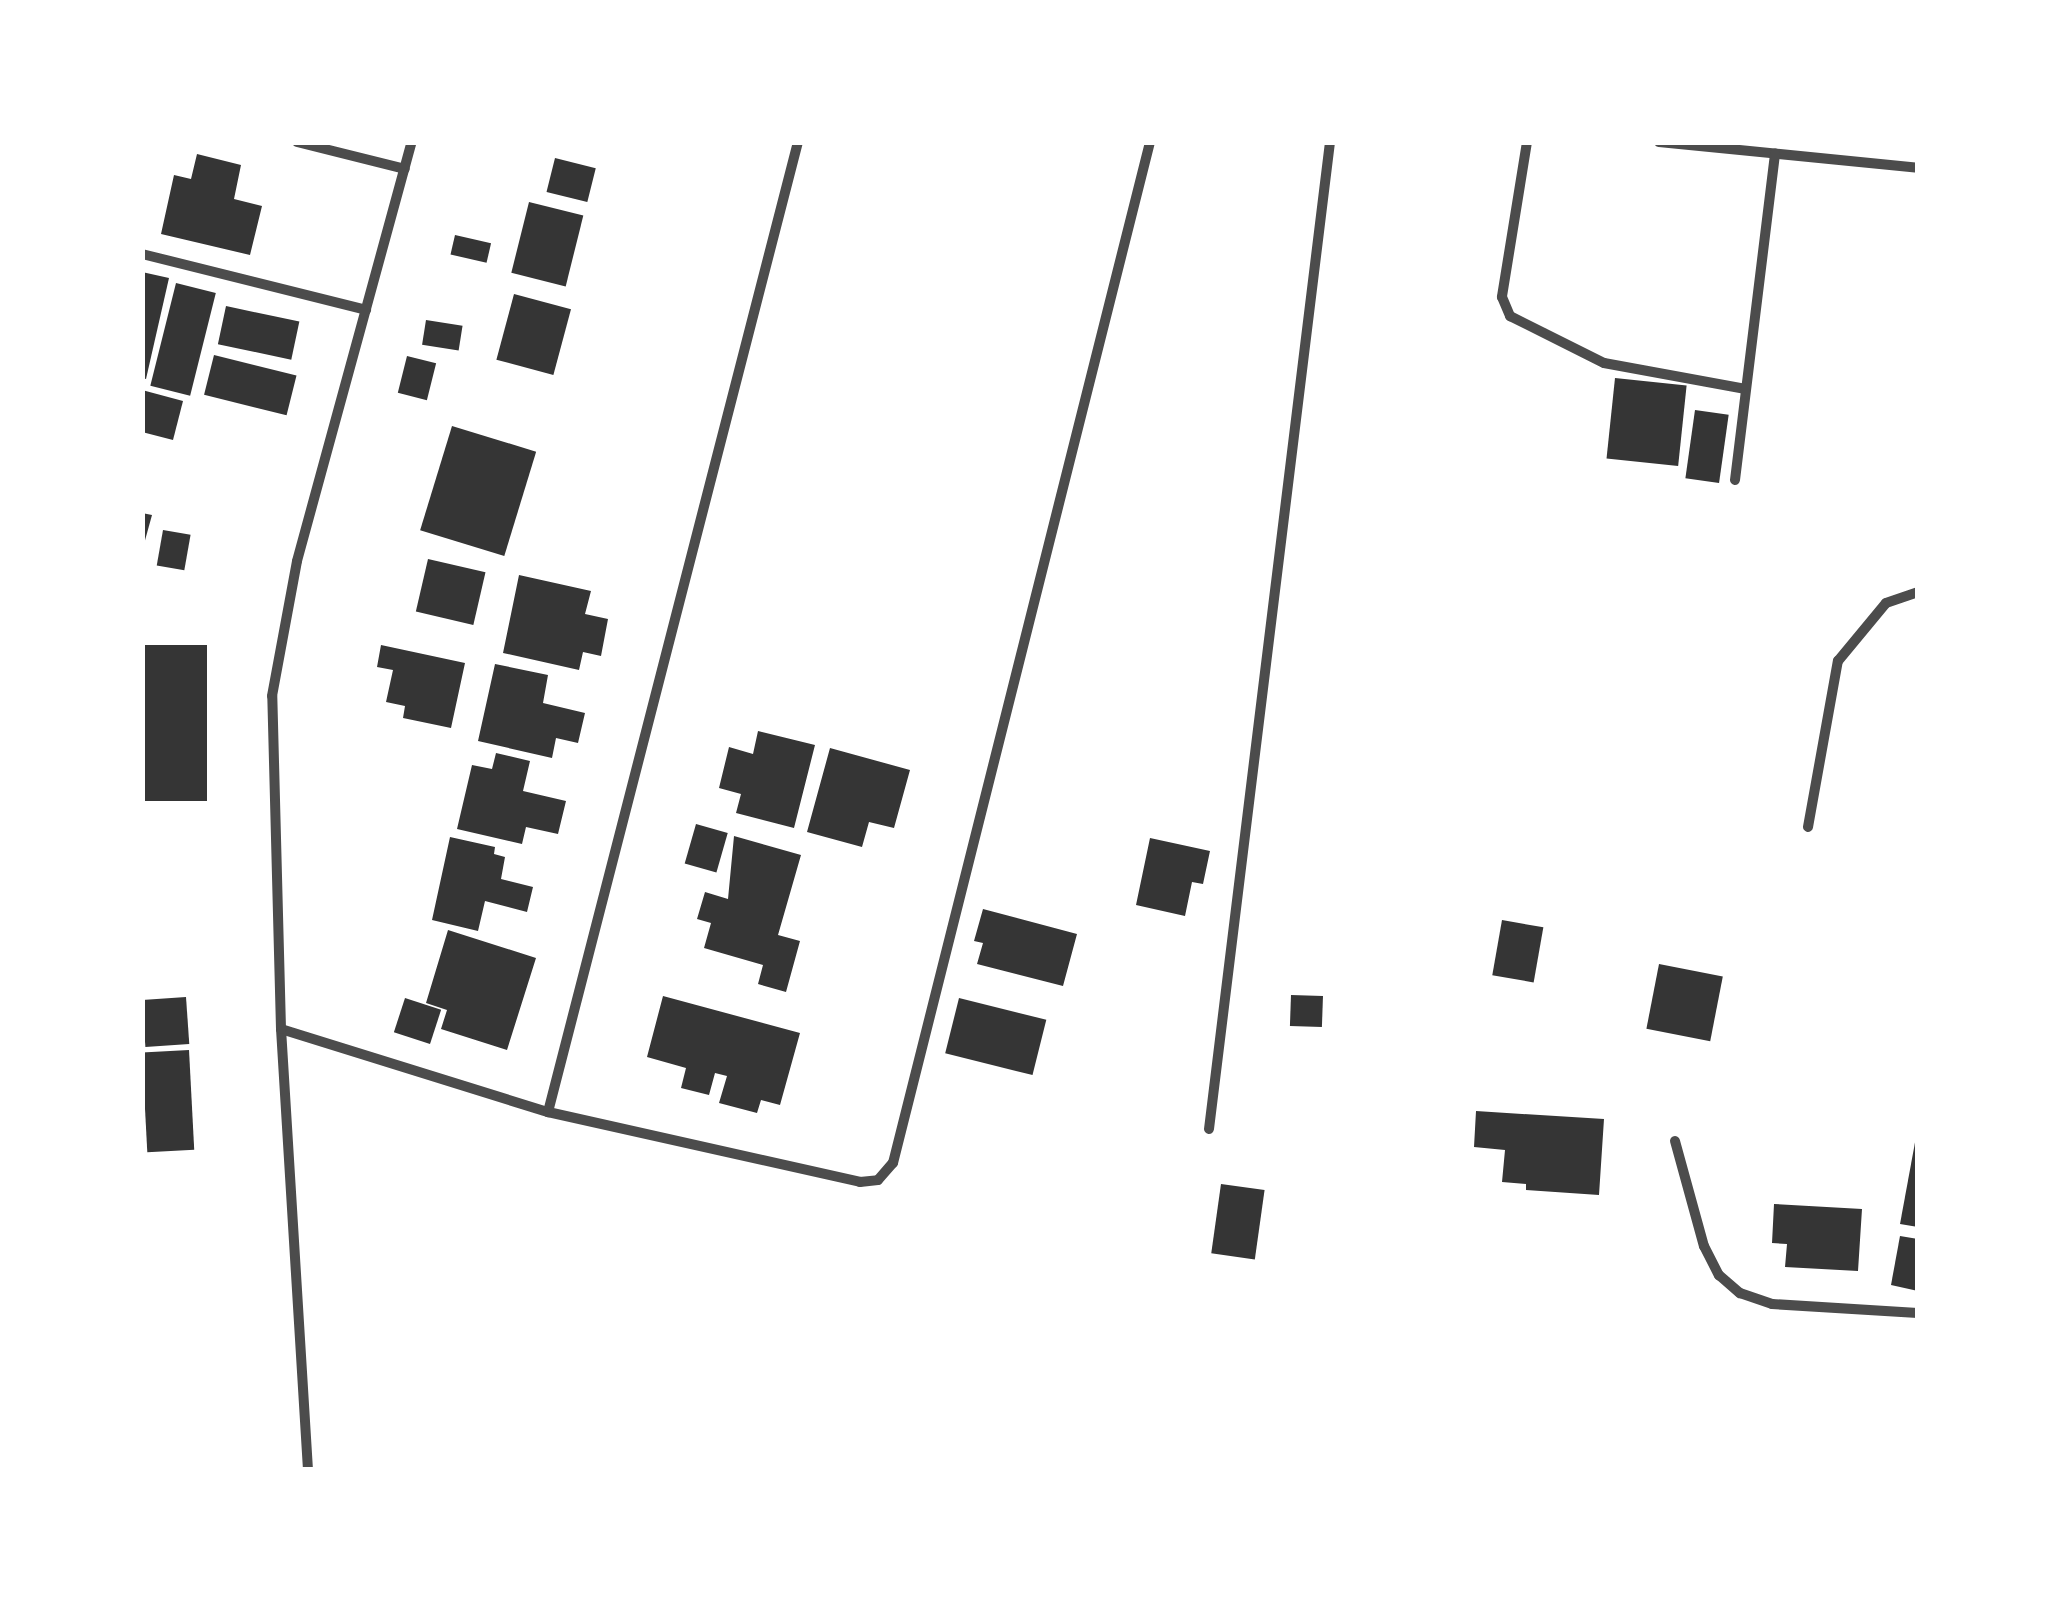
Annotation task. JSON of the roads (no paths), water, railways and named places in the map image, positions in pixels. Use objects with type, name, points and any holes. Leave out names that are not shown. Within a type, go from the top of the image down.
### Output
[{"type":"street","points":[[297,142],[404,169]]},
{"type":"street","points":[[308,1470],[281,1030],[272,696],[293,578],[412,142]]},
{"type":"street","points":[[548,1112],[798,142]]},
{"type":"street","points":[[281,1030],[548,1112],[860,1182],[878,1180],[893,1164],[1150,142]]},
{"type":"street","points":[[1208,1130],[1330,142]]},
{"type":"street","points":[[1527,142],[1502,297],[1510,316],[1604,363],[1746,389]]},
{"type":"street","points":[[1660,142],[1918,168]]},
{"type":"street","points":[[1735,480],[1775,153]]},
{"type":"street","points":[[142,254],[366,310]]},
{"type":"street","points":[[1808,826],[1838,661],[1886,604],[1918,592]]},
{"type":"street","points":[[1675,1141],[1704,1246],[1719,1274],[1740,1293],[1772,1304],[1918,1313]]}]
